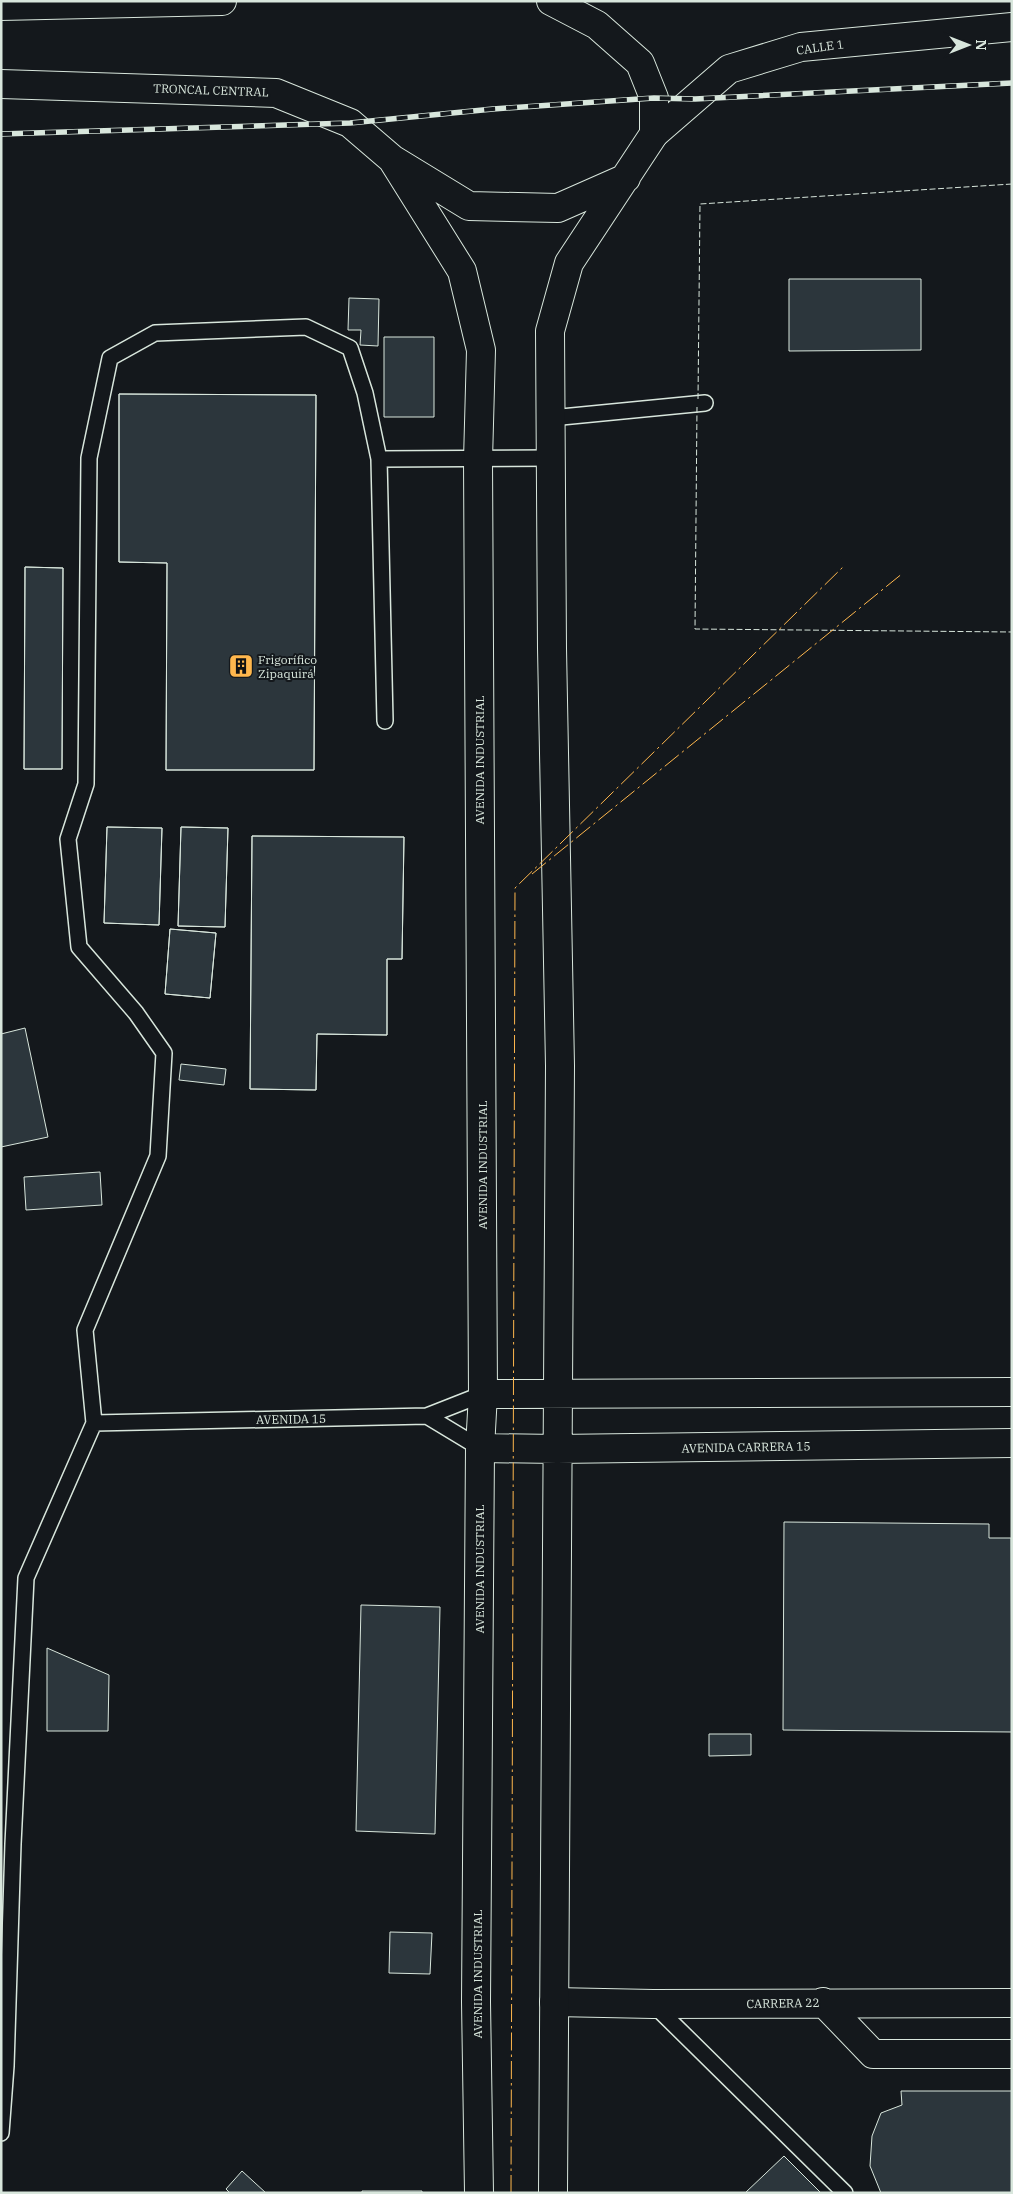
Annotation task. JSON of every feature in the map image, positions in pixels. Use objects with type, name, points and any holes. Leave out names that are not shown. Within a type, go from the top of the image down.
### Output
[{"type":"main road","points":[[1,6],[222,1]]},
{"type":"main road","points":[[551,1],[596,25],[640,63],[654,98],[654,134],[569,263],[550,331],[552,658],[560,1066],[554,2193]]},
{"type":"main road","name":"CALLE 1","points":[[654,134],[729,69],[801,47],[1012,26]]},
{"type":"main road","name":"TRONCAL CENTRAL","points":[[1,84],[276,93],[350,123],[392,159],[469,206],[558,208],[626,178]]},
{"type":"main road","name":"AVENIDA INDUSTRIAL","points":[[392,159],[462,271],[481,350],[478,460],[482,1394],[476,1992],[478,2193]]},
{"type":"main road","points":[[482,1394],[1012,1392]]},
{"type":"main road","name":"AVENIDA CARRERA 15","points":[[480,1448],[557,1449],[1012,1443]]},
{"type":"main road","name":"CARRERA 22","points":[[554,2002],[653,2004],[823,2002],[1012,2003]]},
{"type":"main road","points":[[823,2002],[873,2054],[1012,2054]]},
{"type":"lane","points":[[1,2132],[6,2066],[13,1844],[26,1578],[94,1423],[85,1330],[158,1156],[164,1053],[136,1012],[79,946],[68,839],[86,784],[89,458],[110,358],[155,333],[306,327],[350,348],[365,392],[380,459],[385,721]]},
{"type":"lane","points":[[551,418],[705,403]]},
{"type":"lane","points":[[380,459],[478,460],[552,458]]},
{"type":"lane","name":"AVENIDA 15","points":[[94,1423],[427,1416],[482,1394]]},
{"type":"lane","points":[[427,1416],[480,1448]]},
{"type":"lane","points":[[653,2004],[845,2193]]},
{"type":"building","points":[[789,279],[921,279],[921,350],[789,351]]},
{"type":"building","points":[[349,298],[379,299],[378,346],[360,345],[361,330],[348,330]]},
{"type":"building","points":[[384,337],[434,337],[434,417],[384,417]]},
{"type":"building","name":"Frigorífico Zipaquirá","points":[[119,394],[316,395],[314,770],[166,770],[167,563],[119,562]]},
{"type":"building","name":"Frigorífico Zipaquirá","points":[[119,394],[316,395],[314,770],[166,770],[167,563],[119,562]]},
{"type":"building","points":[[25,567],[63,568],[62,769],[24,769]]},
{"type":"building","points":[[25,567],[63,568],[62,769],[24,769]]},
{"type":"building","points":[[107,827],[162,828],[159,925],[104,923]]},
{"type":"building","points":[[107,827],[162,828],[159,925],[104,923]]},
{"type":"building","points":[[181,827],[228,828],[225,927],[178,926]]},
{"type":"building","points":[[181,827],[228,828],[225,927],[178,926]]},
{"type":"building","points":[[252,836],[404,837],[402,959],[387,959],[387,1035],[317,1034],[316,1090],[250,1089]]},
{"type":"building","points":[[252,836],[404,837],[402,959],[387,959],[387,1035],[317,1034],[316,1090],[250,1089]]},
{"type":"building","points":[[170,929],[216,933],[210,998],[165,994]]},
{"type":"building","points":[[170,929],[216,933],[210,998],[165,994]]},
{"type":"building","points":[[25,1028],[48,1137],[1,1147],[1,1034]]},
{"type":"building","points":[[181,1064],[226,1069],[224,1085],[179,1080]]},
{"type":"building","points":[[100,1172],[102,1205],[26,1210],[24,1177]]},
{"type":"building","points":[[784,1522],[989,1524],[989,1538],[1011,1538],[1012,1732],[783,1730]]},
{"type":"building","points":[[361,1605],[440,1607],[435,1834],[356,1831]]},
{"type":"building","points":[[47,1648],[109,1675],[108,1731],[47,1731]]},
{"type":"building","points":[[709,1734],[751,1734],[751,1755],[709,1756]]},
{"type":"building","points":[[390,1932],[432,1933],[430,1974],[389,1973]]},
{"type":"building","points":[[901,2091],[1012,2091],[1012,2193],[881,2193],[870,2166],[872,2136],[881,2113],[902,2105]]},
{"type":"building","points":[[784,2156],[821,2193],[745,2193]]},
{"type":"building","points":[[242,2171],[266,2193],[230,2193],[226,2189]]},
{"type":"building","points":[[362,2191],[422,2191],[422,2193],[362,2193]]},
{"type":"railway","points":[[1,134],[350,123],[493,109],[654,98],[695,99],[1012,83]]},
{"type":"fence","points":[[698,399],[700,204],[1012,184]]},
{"type":"fence","points":[[697,407],[695,629],[1012,632]]},
{"type":"power","points":[[511,2193],[515,888],[844,566]]},
{"type":"power","points":[[532,874],[903,573]]},
{"type":"place","name":"Frigorífico Zipaquirá","points":[[241,666]]}]
